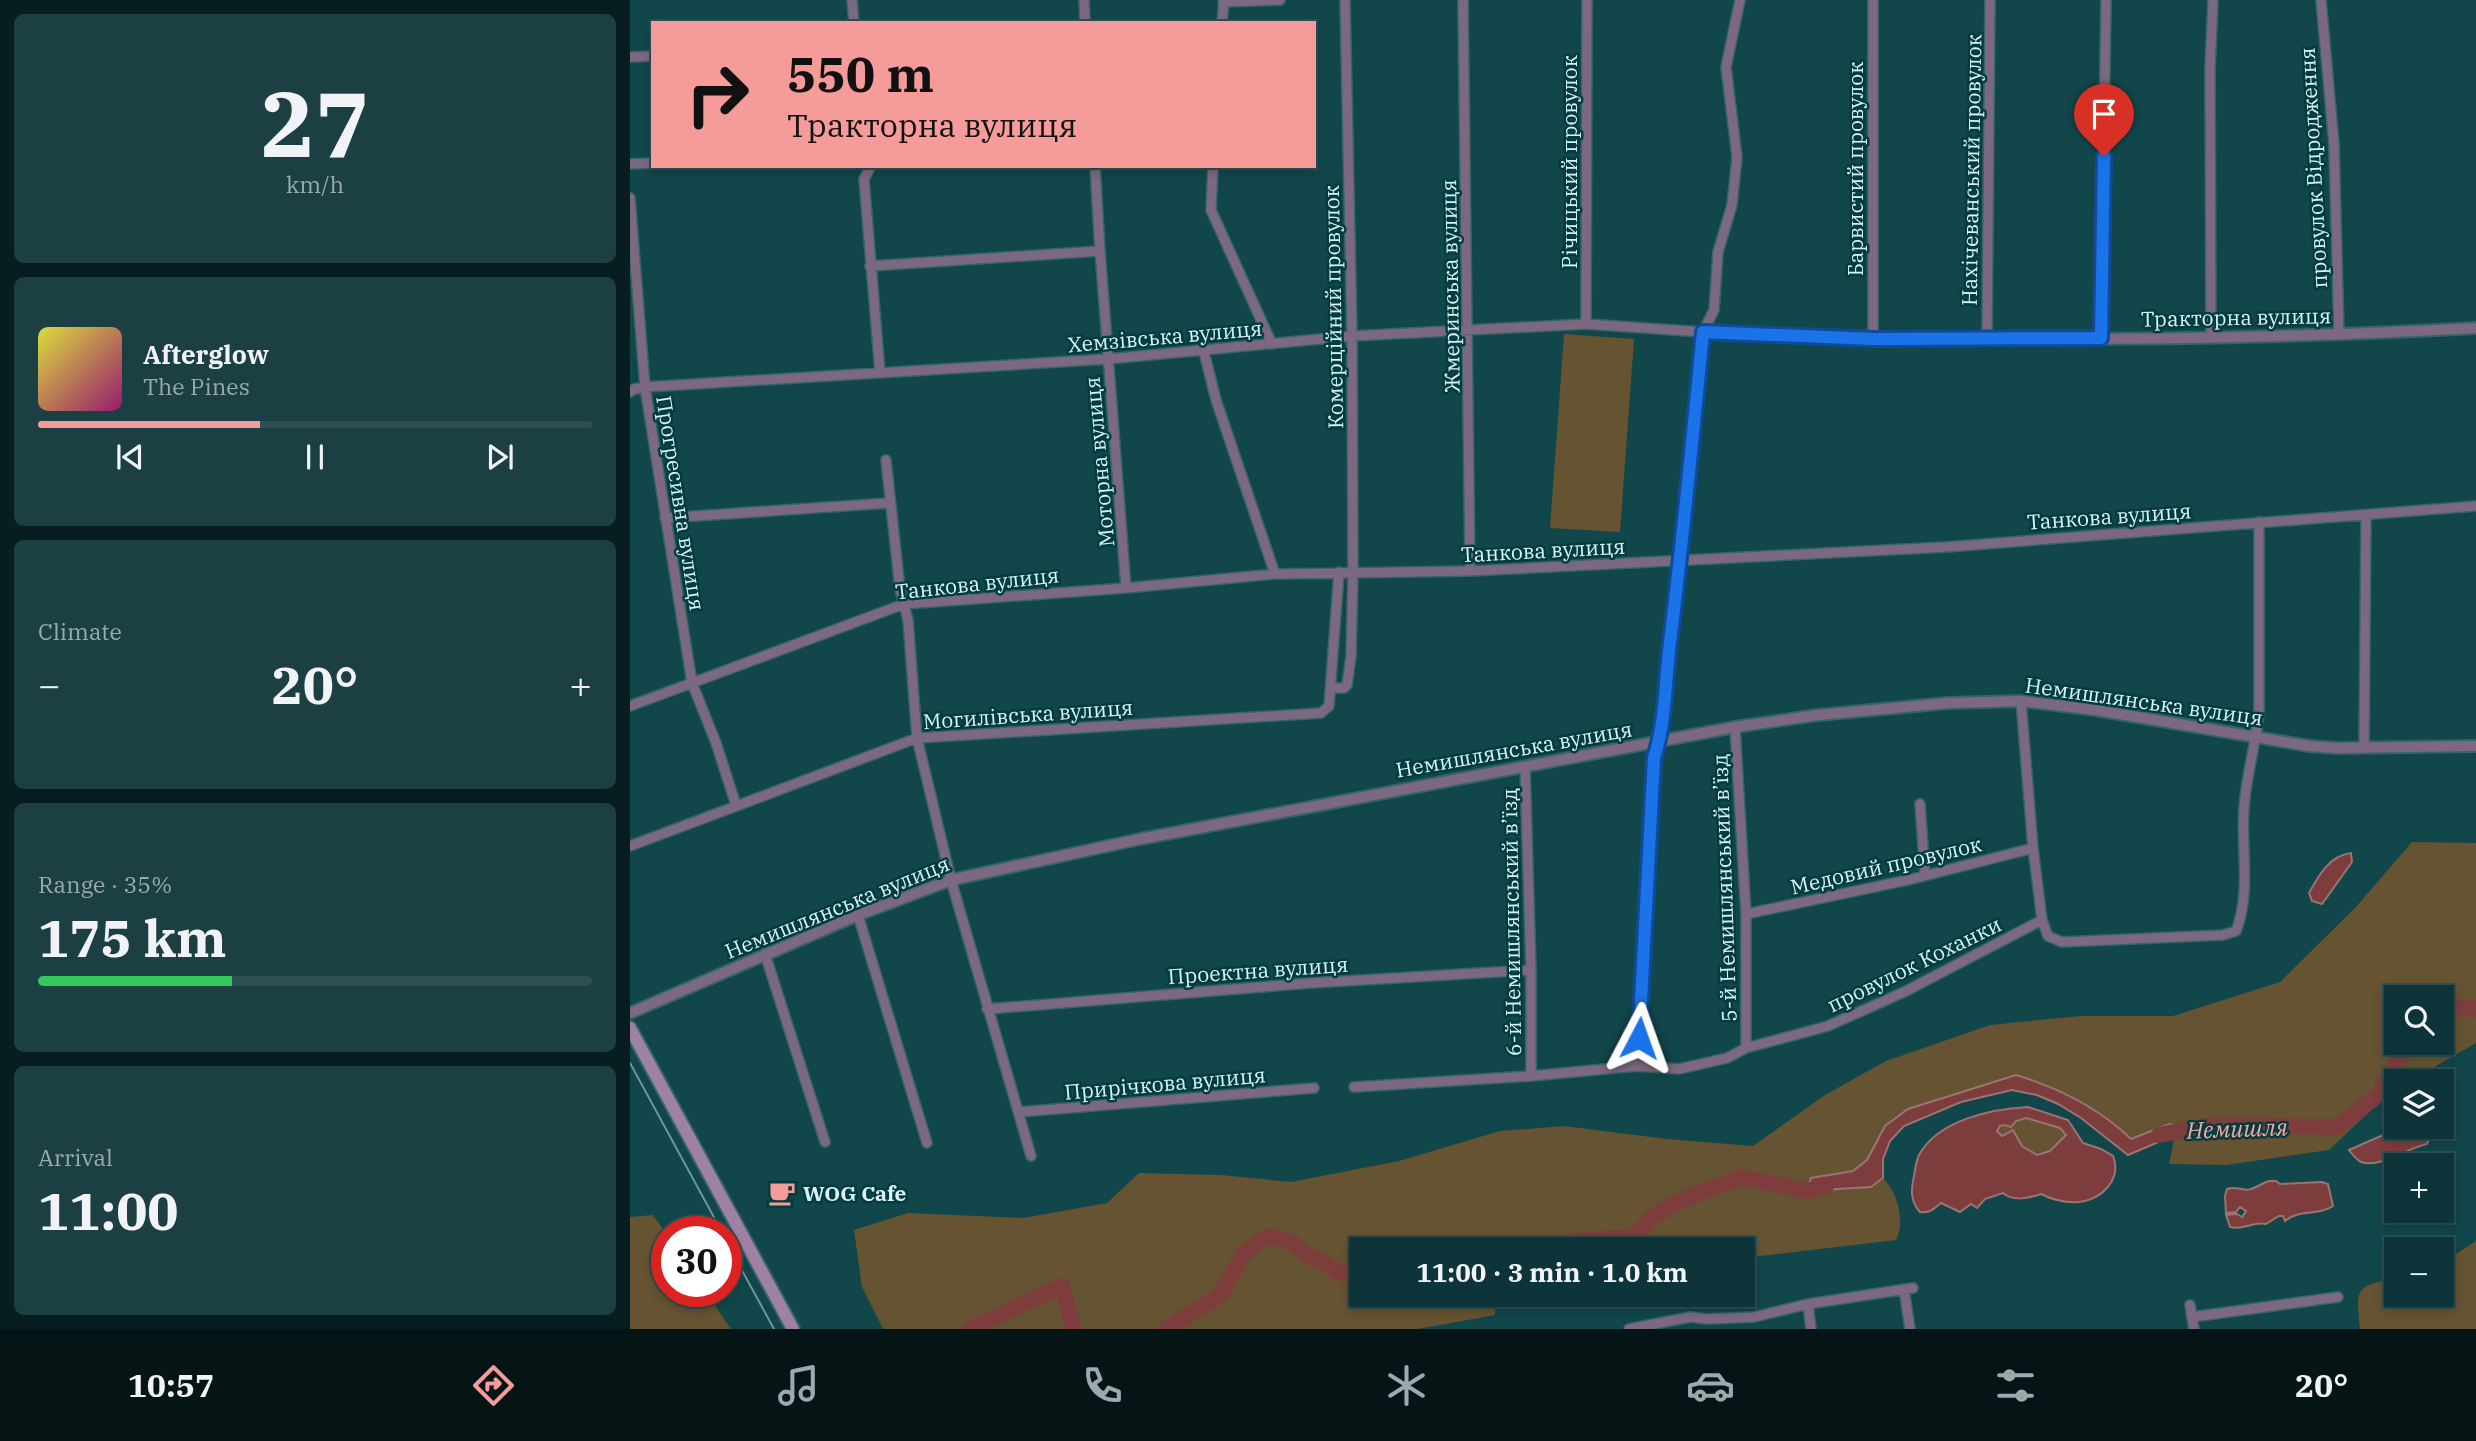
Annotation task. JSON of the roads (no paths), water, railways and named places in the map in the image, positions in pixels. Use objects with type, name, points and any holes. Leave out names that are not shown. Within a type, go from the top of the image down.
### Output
[{"type":"main road","points":[[630,1028],[793,1329]]},
{"type":"street","points":[[852,0],[854,21]]},
{"type":"street","points":[[1084,0],[1085,21]]},
{"type":"street","points":[[1222,21],[1224,1],[1280,0]]},
{"type":"street","name":"Комерційний провулок","points":[[1331,688],[1344,688],[1347,685],[1353,626],[1352,336],[1346,0]]},
{"type":"street","name":"Жмеринська вулиця","points":[[1463,0],[1470,571]]},
{"type":"street","name":"Річицький провулок","points":[[1586,324],[1587,0]]},
{"type":"street","points":[[1354,1087],[1531,1076],[1637,1066],[1654,758],[1659,742],[1680,561],[1703,332],[1714,310],[1718,253],[1732,205],[1737,157],[1726,67],[1740,0]]},
{"type":"street","name":"Барвистий провулок","points":[[1873,0],[1873,339]]},
{"type":"street","name":"Нахічеванський провулок","points":[[1987,340],[1990,0]]},
{"type":"street","points":[[2101,338],[2106,0]]},
{"type":"street","points":[[2211,337],[2210,69],[2213,0]]},
{"type":"street","name":"провулок Відродження","points":[[2320,0],[2333,144],[2339,335]]},
{"type":"street","points":[[630,57],[651,56]]},
{"type":"street","points":[[630,164],[651,163]]},
{"type":"street","points":[[870,168],[864,178],[880,373]]},
{"type":"street","name":"Моторна вулиця","points":[[1095,168],[1126,588]]},
{"type":"street","points":[[1213,168],[1211,210],[1272,344]]},
{"type":"street","name":"Прогресивна вулиця","points":[[630,198],[645,387],[692,683],[716,743],[736,805]]},
{"type":"street","points":[[870,266],[1100,251]]},
{"type":"street","name":"Хемзівська вулиця","points":[[630,392],[645,387],[1204,352],[1352,336],[1586,324],[1703,332]]},
{"type":"street","name":"Тракторна вулиця","points":[[1703,332],[1873,339],[1987,340],[2339,335],[2476,328]]},
{"type":"street","points":[[1204,352],[1216,400],[1275,574]]},
{"type":"street","points":[[886,460],[900,589],[908,620],[917,738],[951,880],[1031,1156]]},
{"type":"street","points":[[665,518],[890,502]]},
{"type":"street","name":"Танкова вулиця","points":[[630,706],[904,604],[1275,574],[1470,571],[1946,547],[2476,506]]},
{"type":"street","points":[[2364,748],[2366,515]]},
{"type":"street","points":[[2021,701],[2033,848],[2042,920],[2048,936],[2062,942],[2223,935],[2236,930],[2243,913],[2244,806],[2257,736],[2259,522]]},
{"type":"street","points":[[1331,688],[1339,572]]},
{"type":"street","name":"Могилівська вулиця","points":[[630,846],[917,738],[1321,713],[1329,706],[1331,688]]},
{"type":"street","name":"Немишлянська вулиця","points":[[630,1013],[858,915],[951,880],[1140,839],[1735,727],[1818,715],[2021,701],[2096,710],[2309,746],[2476,746]]},
{"type":"street","name":"5-й Немишлянський в’їзд","points":[[1735,727],[1746,914],[1746,1048]]},
{"type":"street","name":"6-й Немишлянський в’їзд","points":[[1525,767],[1531,1076]]},
{"type":"street","points":[[1920,804],[1925,875]]},
{"type":"street","name":"Медовий провулок","points":[[1746,914],[1925,875],[2033,848]]},
{"type":"street","points":[[858,915],[927,1143]]},
{"type":"street","name":"провулок Коханки","points":[[1637,1066],[1679,1069],[1727,1058],[1746,1048],[1828,1026],[1904,992],[2042,920]]},
{"type":"street","points":[[765,954],[825,1142]]},
{"type":"street","name":"Проектна вулиця","points":[[987,1009],[1311,983],[1531,970]]},
{"type":"street","name":"Прирічкова вулиця","points":[[1019,1112],[1314,1088]]},
{"type":"street","points":[[1629,1329],[1690,1317],[1708,1324],[1754,1317],[1808,1304],[1909,1289],[1910,1329]]},
{"type":"street","points":[[2192,1317],[2338,1297]]},
{"type":"street","points":[[1808,1304],[1811,1329]]},
{"type":"street","points":[[2190,1306],[2194,1329]]},
{"type":"waterway","name":"Немишля","points":[[2454,1007],[2476,1009]]},
{"type":"waterway","name":"Немишля","points":[[2159,1135],[2209,1125],[2338,1127],[2379,1094],[2401,1055]]},
{"type":"waterway","name":"Немишля","points":[[1629,1237],[1645,1226],[1651,1218],[1679,1201],[1741,1177],[1807,1191],[1826,1186]]},
{"type":"waterway","name":"Немишля","points":[[1166,1329],[1220,1295],[1244,1253],[1269,1236],[1293,1243],[1307,1255],[1339,1273],[1349,1273]]},
{"type":"waterway","name":"Немишля","points":[[970,1329],[1062,1286],[1074,1329]]},
{"type":"tram line","points":[[630,1063],[713,1216]]},
{"type":"tram line","points":[[742,1270],[774,1329]]},
{"type":"place","name":"WOG Cafe","points":[[782,1193]]}]
